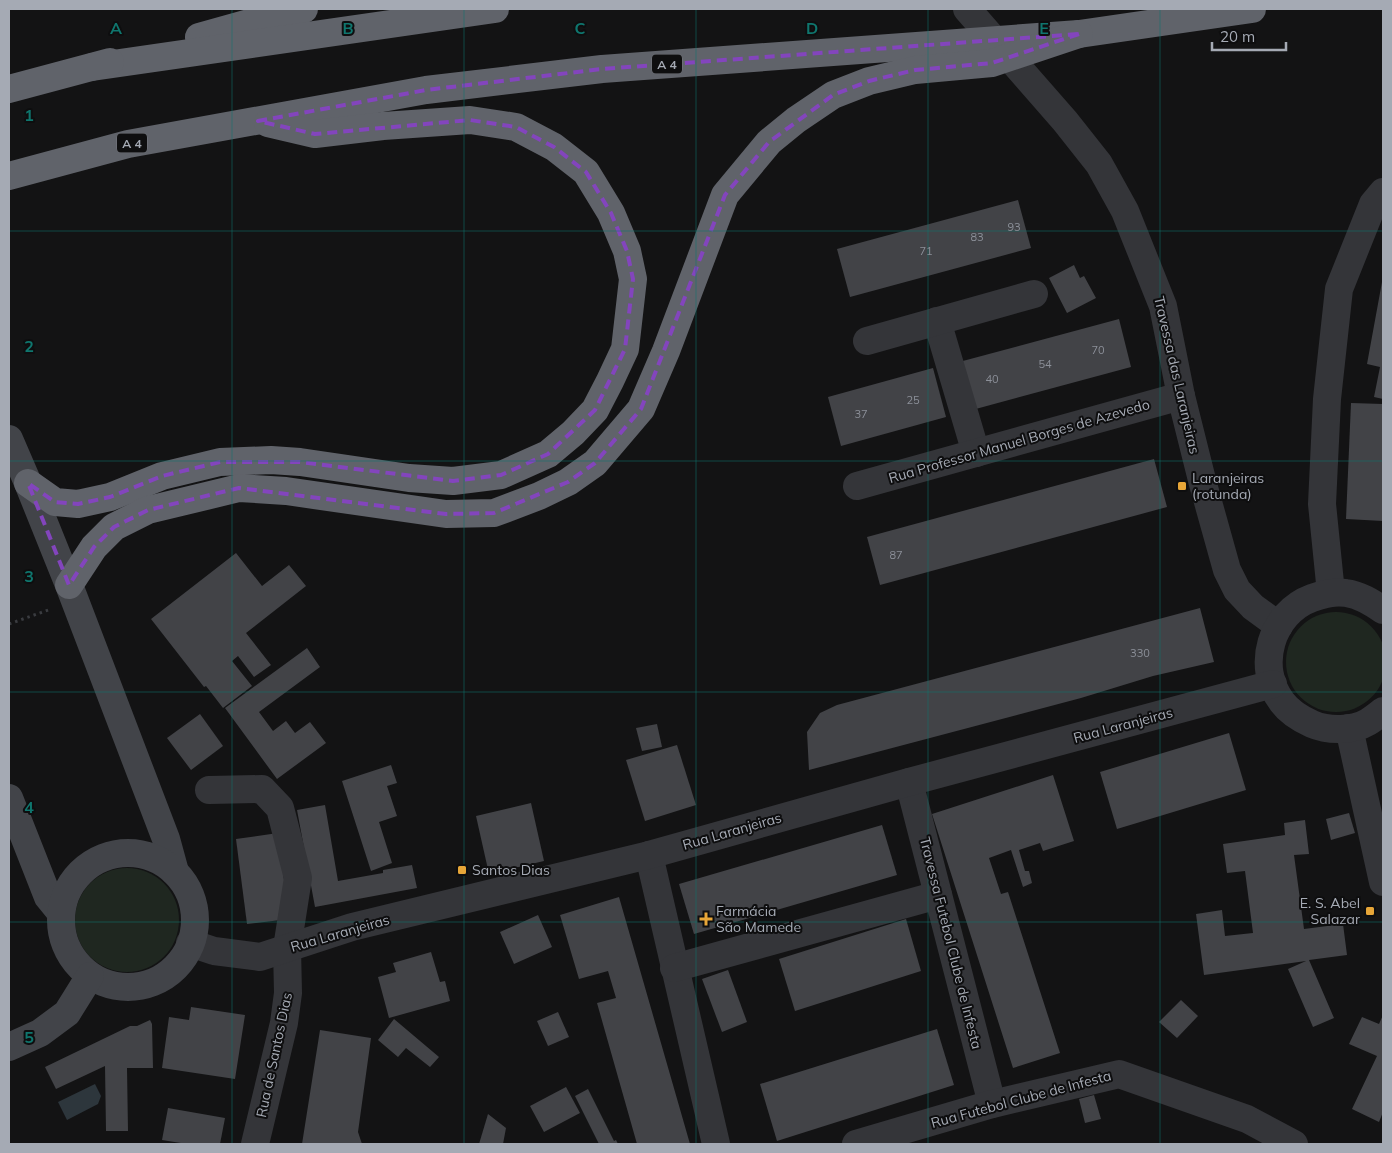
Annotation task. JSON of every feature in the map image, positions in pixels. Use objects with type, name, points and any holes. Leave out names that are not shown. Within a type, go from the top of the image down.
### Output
[{"type":"highway","points":[[9,89],[304,9]]},
{"type":"highway","points":[[92,67],[495,9]]},
{"type":"highway","name":"A 4","points":[[9,176],[128,144],[426,90],[602,69],[1079,34],[1252,9]]},
{"type":"highway","points":[[72,593],[94,547],[114,528],[148,510],[239,488],[286,492],[446,514],[494,513],[539,496],[568,482],[595,463],[641,409],[666,352],[725,194],[769,142],[796,120],[833,95],[869,81],[915,70],[992,63],[1079,34]]},
{"type":"highway","points":[[28,483],[55,502],[78,504],[110,497],[162,476],[220,462],[271,460],[300,462],[409,478],[453,481],[482,478],[501,475],[548,454],[595,410],[624,349],[633,279],[627,251],[611,213],[586,172],[554,147],[516,128],[470,120],[383,126],[315,134],[258,120]]},
{"type":"main road","points":[[9,441],[72,593],[166,838],[175,872]]},
{"type":"main road","points":[[9,798],[48,897],[61,913]]},
{"type":"main road","points":[[134,853],[156,859],[175,872],[188,890],[194,912],[193,934],[186,954],[172,971],[153,982],[132,987],[110,985],[90,976],[74,961],[64,942],[60,921],[63,899],[74,879],[91,864],[111,855],[134,853]]},
{"type":"main road","points":[[9,1047],[40,1033],[67,1013],[90,976]]},
{"type":"street","name":"Travessa das Laranjeiras","points":[[967,9],[1066,121],[1099,164],[1125,211],[1163,306],[1181,396],[1227,570],[1243,596],[1279,626]]},
{"type":"street","points":[[1331,593],[1322,504],[1327,399],[1339,289],[1373,204],[1383,192]]},
{"type":"street","points":[[867,341],[1034,294]]},
{"type":"street","points":[[937,321],[976,453]]},
{"type":"street","name":"Rua Professor Manuel Borges de Azevedo","points":[[857,486],[1181,396]]},
{"type":"street","points":[[1383,610],[1366,599],[1345,593],[1324,594],[1304,601],[1286,615],[1274,634],[1268,657],[1271,681],[1282,702],[1299,718],[1320,728],[1349,728],[1367,723],[1383,711]]},
{"type":"street","name":"Rua Laranjeiras","points":[[190,943],[214,951],[260,957],[352,927],[649,855],[1273,684]]},
{"type":"street","points":[[1349,728],[1383,882]]},
{"type":"street","name":"Travessa Futebol Clube de Infesta","points":[[910,782],[992,1104]]},
{"type":"street","name":"Rua de Santos Dias","points":[[209,790],[262,789],[280,808],[298,878],[287,948],[288,993],[285,1013],[255,1144]]},
{"type":"street","points":[[649,855],[716,1144]]},
{"type":"street","points":[[674,968],[938,895]]},
{"type":"street","name":"Rua Futebol Clube de Infesta","points":[[856,1144],[992,1104],[1119,1074],[1247,1120],[1294,1144]]},
{"type":"path","points":[[9,624],[72,593]]},
{"type":"highlighted area","points":[[1079,34],[992,63],[915,70],[869,81],[833,95],[769,142],[725,195],[641,409],[595,463],[568,482],[494,513],[446,514],[239,488],[148,510],[114,527],[94,547],[69,585],[28,483],[55,502],[78,504],[110,497],[162,476],[220,462],[300,462],[453,481],[501,475],[548,454],[595,410],[625,349],[633,279],[627,251],[611,213],[586,172],[554,147],[516,127],[470,120],[315,134],[258,121],[426,90],[602,69]]},
{"type":"shaded area","points":[[1336,612],[1346,613],[1364,620],[1378,634],[1385,652],[1385,672],[1378,690],[1364,704],[1346,711],[1336,712],[1326,711],[1308,704],[1294,690],[1287,672],[1286,662],[1287,652],[1294,634],[1308,620],[1326,613]]},
{"type":"shaded area","points":[[127,868],[147,872],[164,883],[175,900],[179,920],[175,940],[164,957],[147,968],[127,972],[107,968],[90,957],[79,940],[75,920],[79,900],[90,883],[107,872]]},
{"type":"shaded area","points":[[95,1084],[101,1096],[98,1104],[67,1120],[58,1102]]},
{"type":"building","points":[[1018,200],[1031,248],[850,297],[837,249]]},
{"type":"building","points":[[1074,265],[1080,278],[1084,276],[1096,298],[1067,313],[1049,278]]},
{"type":"building","points":[[1382,282],[1383,399],[1374,397],[1380,367],[1367,364]]},
{"type":"building","points":[[1119,319],[1131,367],[972,410],[959,362]]},
{"type":"building","points":[[933,368],[946,417],[841,446],[828,397]]},
{"type":"building","points":[[1351,403],[1383,404],[1383,521],[1346,519]]},
{"type":"building","points":[[1154,459],[1167,507],[880,585],[867,537]]},
{"type":"building","points":[[236,553],[262,586],[289,565],[306,586],[246,633],[271,665],[254,677],[238,656],[232,661],[252,686],[223,708],[206,686],[204,687],[151,619]]},
{"type":"building","points":[[1200,608],[1214,662],[1153,676],[1081,698],[809,770],[807,732],[820,713],[837,705]]},
{"type":"building","points":[[307,648],[320,667],[259,712],[273,731],[286,721],[295,733],[310,722],[326,743],[277,779],[225,708]]},
{"type":"building","points":[[200,714],[223,746],[191,770],[167,738]]},
{"type":"building","points":[[657,724],[662,747],[642,751],[636,728]]},
{"type":"building","points":[[1229,733],[1246,790],[1117,829],[1100,772]]},
{"type":"building","points":[[677,745],[696,805],[645,821],[626,760]]},
{"type":"building","points":[[391,765],[397,783],[387,786],[397,816],[379,822],[392,863],[371,871],[342,781]]},
{"type":"building","points":[[1053,775],[1074,841],[1043,851],[1040,843],[1019,850],[1025,871],[1029,871],[1032,883],[1023,887],[1011,850],[989,858],[1001,894],[1008,892],[1060,1053],[1013,1068],[932,814]]},
{"type":"building","points":[[531,803],[544,861],[489,874],[476,816]]},
{"type":"building","points":[[325,805],[338,881],[383,873],[383,870],[412,865],[417,888],[315,907],[297,810]]},
{"type":"building","points":[[1349,813],[1355,833],[1331,840],[1326,819]]},
{"type":"building","points":[[1305,820],[1309,854],[1294,855],[1304,929],[1343,924],[1347,955],[1309,960],[1334,1018],[1313,1027],[1288,969],[1306,961],[1204,975],[1196,914],[1222,910],[1225,936],[1253,933],[1245,871],[1227,873],[1223,844],[1285,835],[1284,823]]},
{"type":"building","points":[[882,825],[897,875],[694,934],[679,884]]},
{"type":"building","points":[[278,833],[289,919],[247,924],[236,839]]},
{"type":"building","points":[[619,897],[690,1144],[637,1144],[597,1003],[616,998],[608,971],[579,979],[560,915]]},
{"type":"building","points":[[538,915],[552,947],[514,964],[500,932]]},
{"type":"building","points":[[906,919],[921,971],[795,1011],[779,959]]},
{"type":"building","points":[[431,952],[440,982],[445,981],[450,1001],[389,1018],[378,977],[396,972],[393,963]]},
{"type":"building","points":[[728,970],[747,1022],[722,1032],[702,979]]},
{"type":"building","points":[[1181,1000],[1198,1016],[1177,1038],[1159,1022]]},
{"type":"building","points":[[191,1007],[245,1015],[235,1079],[162,1068],[169,1017],[189,1020]]},
{"type":"building","points":[[558,1012],[569,1037],[548,1046],[537,1021]]},
{"type":"building","points":[[1383,1015],[1383,1112],[1379,1122],[1352,1109],[1377,1056],[1349,1044],[1362,1017],[1379,1024]]},
{"type":"building","points":[[394,1019],[439,1057],[430,1067],[406,1048],[398,1057],[378,1040]]},
{"type":"building","points":[[150,1020],[152,1024],[153,1068],[127,1068],[128,1131],[106,1131],[105,1066],[56,1089],[45,1067],[130,1026],[137,1026]]},
{"type":"building","points":[[937,1029],[954,1085],[777,1141],[760,1084]]},
{"type":"building","points":[[320,1030],[371,1038],[358,1132],[362,1144],[302,1144]]},
{"type":"building","points":[[566,1087],[580,1113],[544,1132],[530,1106]]},
{"type":"building","points":[[588,1089],[614,1141],[616,1140],[618,1144],[599,1144],[575,1096]]},
{"type":"building","points":[[1094,1095],[1101,1119],[1085,1123],[1079,1099]]},
{"type":"building","points":[[168,1108],[225,1118],[220,1144],[187,1144],[162,1140]]},
{"type":"building","points":[[488,1114],[506,1128],[503,1144],[479,1144]]},
{"type":"place","name":"Laranjeiras (rotunda)","points":[[1182,486]]},
{"type":"place","name":"Santos Dias","points":[[462,870]]},
{"type":"place","name":"E. S. Abel Salazar","points":[[1370,911]]},
{"type":"place","name":"Farmácia São Mamede","points":[[706,919]]}]
